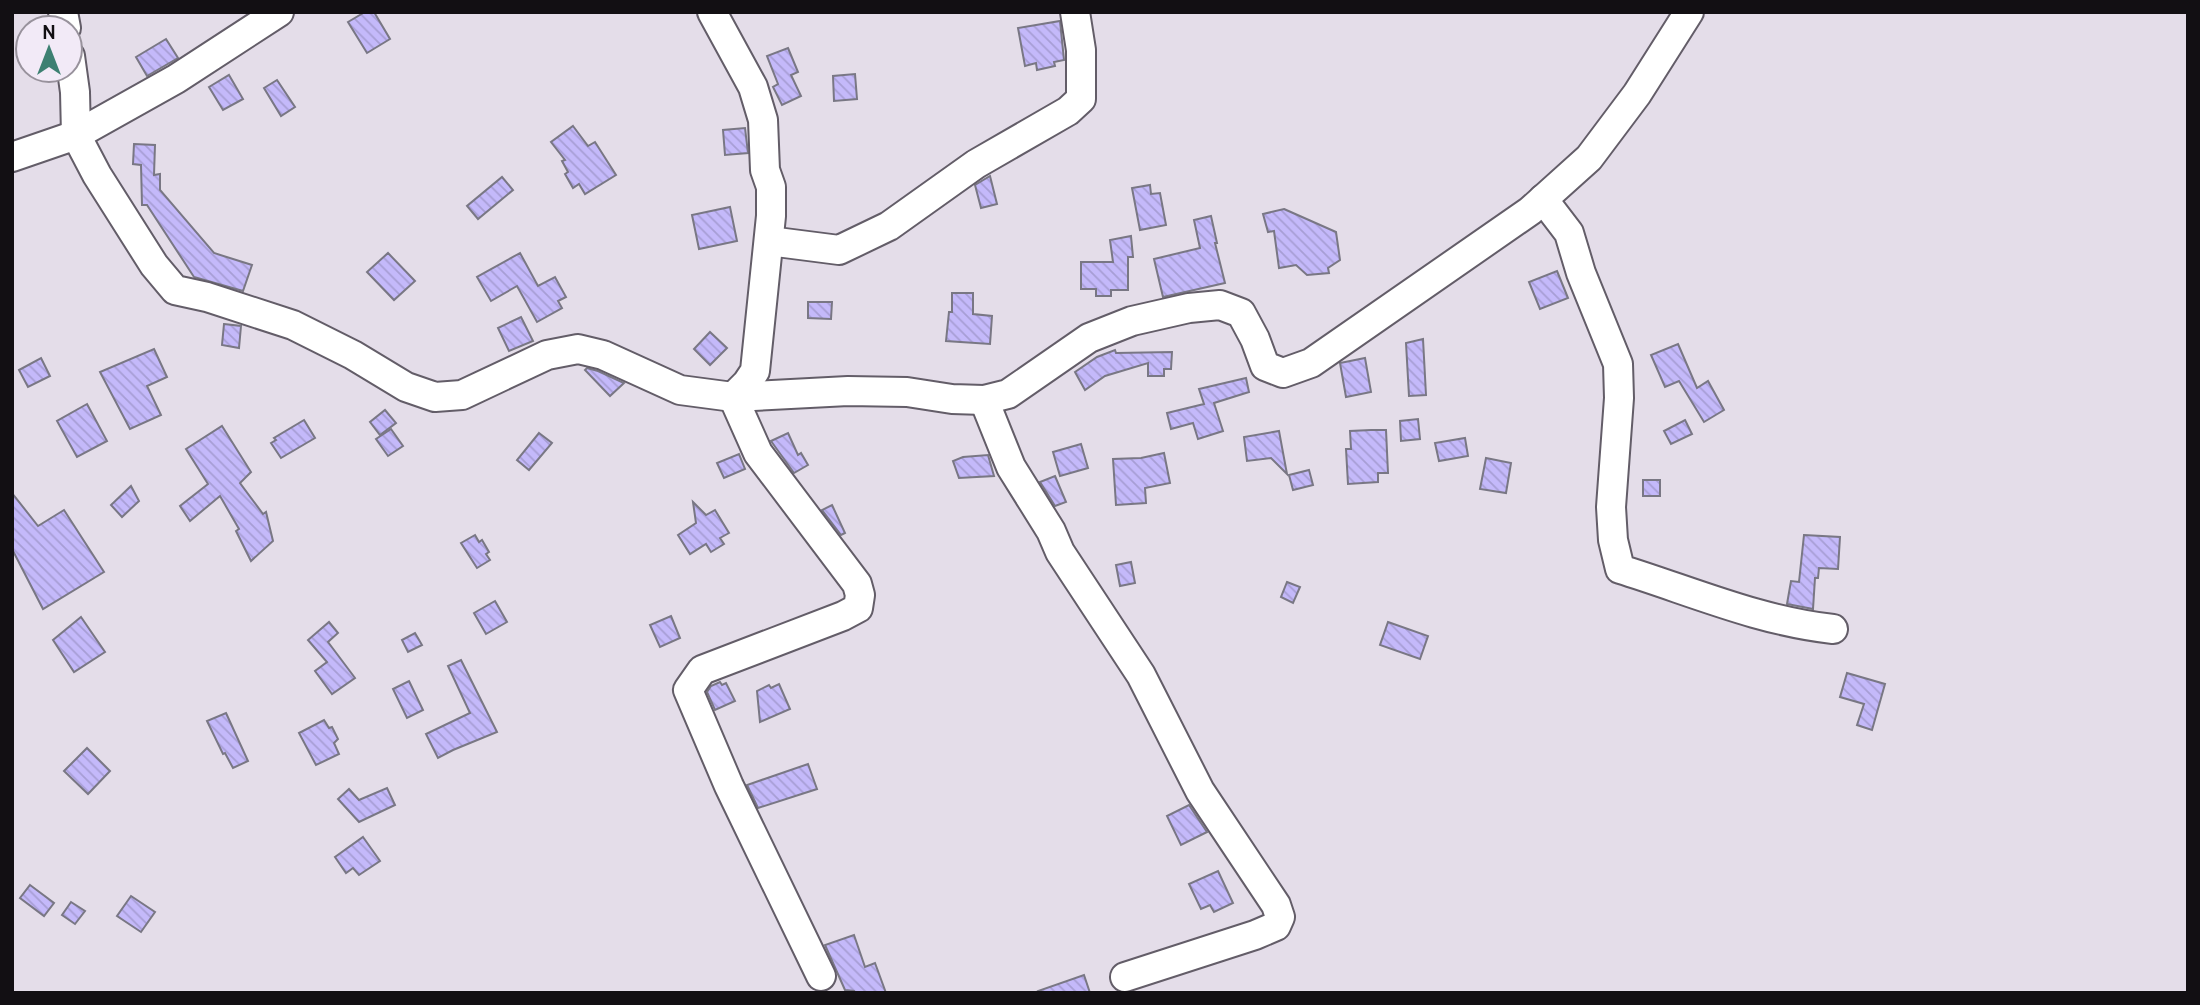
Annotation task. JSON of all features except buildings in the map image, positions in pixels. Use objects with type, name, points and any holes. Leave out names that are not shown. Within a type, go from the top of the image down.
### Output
[{"type":"street","points":[[12,157],[76,135],[176,79],[279,12]]},
{"type":"street","points":[[712,12],[753,87],[763,120],[765,170],[771,187],[769,241],[755,371],[733,397]]},
{"type":"street","points":[[769,241],[839,250],[889,226],[976,164],[1068,111],[1081,99],[1081,50],[1074,12]]},
{"type":"street","points":[[74,84],[76,135],[97,175],[147,253],[175,290],[207,297],[293,325],[353,355],[406,387],[435,397],[462,394],[547,355],[578,349],[603,355],[680,390],[733,397],[848,391],[907,392],[952,399],[984,400],[1007,394],[1089,338],[1132,321],[1189,308],[1220,305],[1241,313],[1265,366],[1283,373],[1311,363],[1530,211],[1589,158],[1637,94],[1689,12]]},
{"type":"street","points":[[1543,199],[1569,233],[1585,285],[1618,364],[1619,398],[1611,507],[1613,540],[1620,569],[1742,610],[1802,625],[1833,629]]},
{"type":"street","points":[[733,397],[758,453],[853,578],[860,595],[858,608],[851,612],[702,670],[688,690],[729,786],[821,976]]},
{"type":"street","points":[[984,400],[1012,467],[1051,531],[1060,552],[1136,666],[1200,791],[1264,887],[1280,917],[1276,926],[1255,935],[1125,977]]}]
